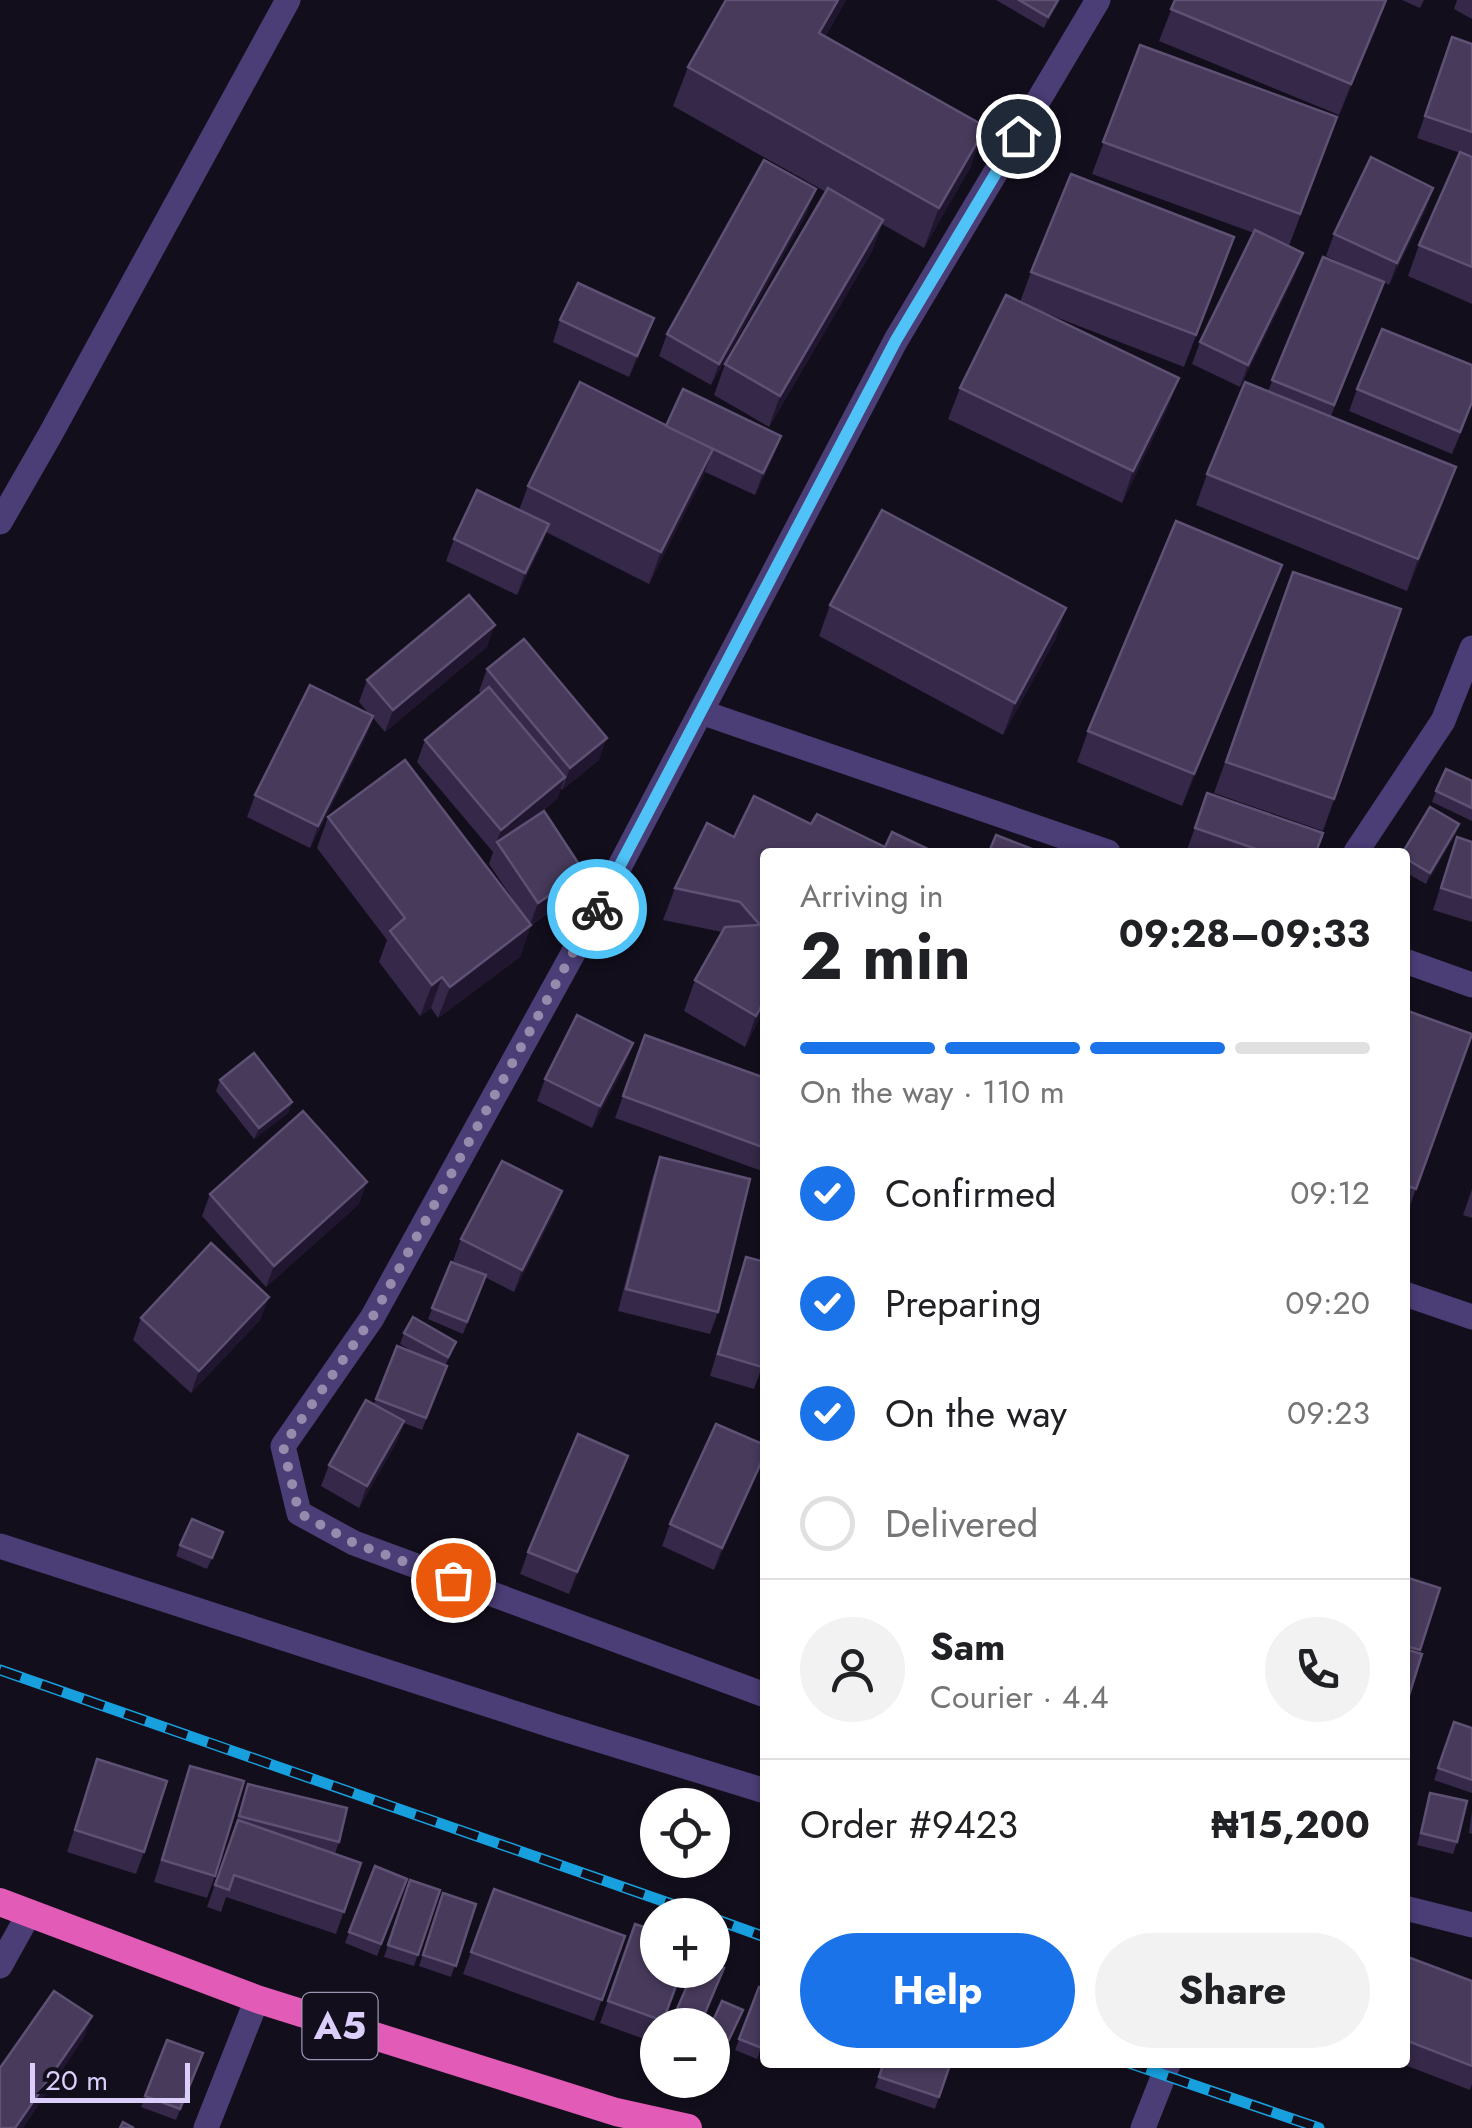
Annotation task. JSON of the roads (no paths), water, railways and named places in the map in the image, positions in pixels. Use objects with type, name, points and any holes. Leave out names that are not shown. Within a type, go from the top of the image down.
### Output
[{"type":"highway","name":"A5","points":[[0,1902],[257,1999],[612,2120],[688,2128]]},
{"type":"street","points":[[0,522],[8,489],[50,435],[288,0]]},
{"type":"street","points":[[760,1693],[354,1543],[299,1513],[283,1446],[372,1318],[592,918],[896,340],[1098,0]]},
{"type":"street","points":[[1359,848],[1443,721],[1472,648]]},
{"type":"street","points":[[701,712],[1096,848]]},
{"type":"street","points":[[1410,963],[1472,985]]},
{"type":"street","points":[[1410,1296],[1472,1317]]},
{"type":"street","points":[[0,1546],[760,1789]]},
{"type":"street","points":[[1410,1909],[1472,1925]]},
{"type":"street","points":[[0,1966],[30,1912]]},
{"type":"street","points":[[206,2128],[257,1999]]},
{"type":"street","points":[[1143,2128],[1166,2068]]},
{"type":"railway","points":[[0,1670],[654,1898]]},
{"type":"railway","points":[[730,1924],[760,1935]]},
{"type":"railway","points":[[1144,2068],[1319,2128]]}]
